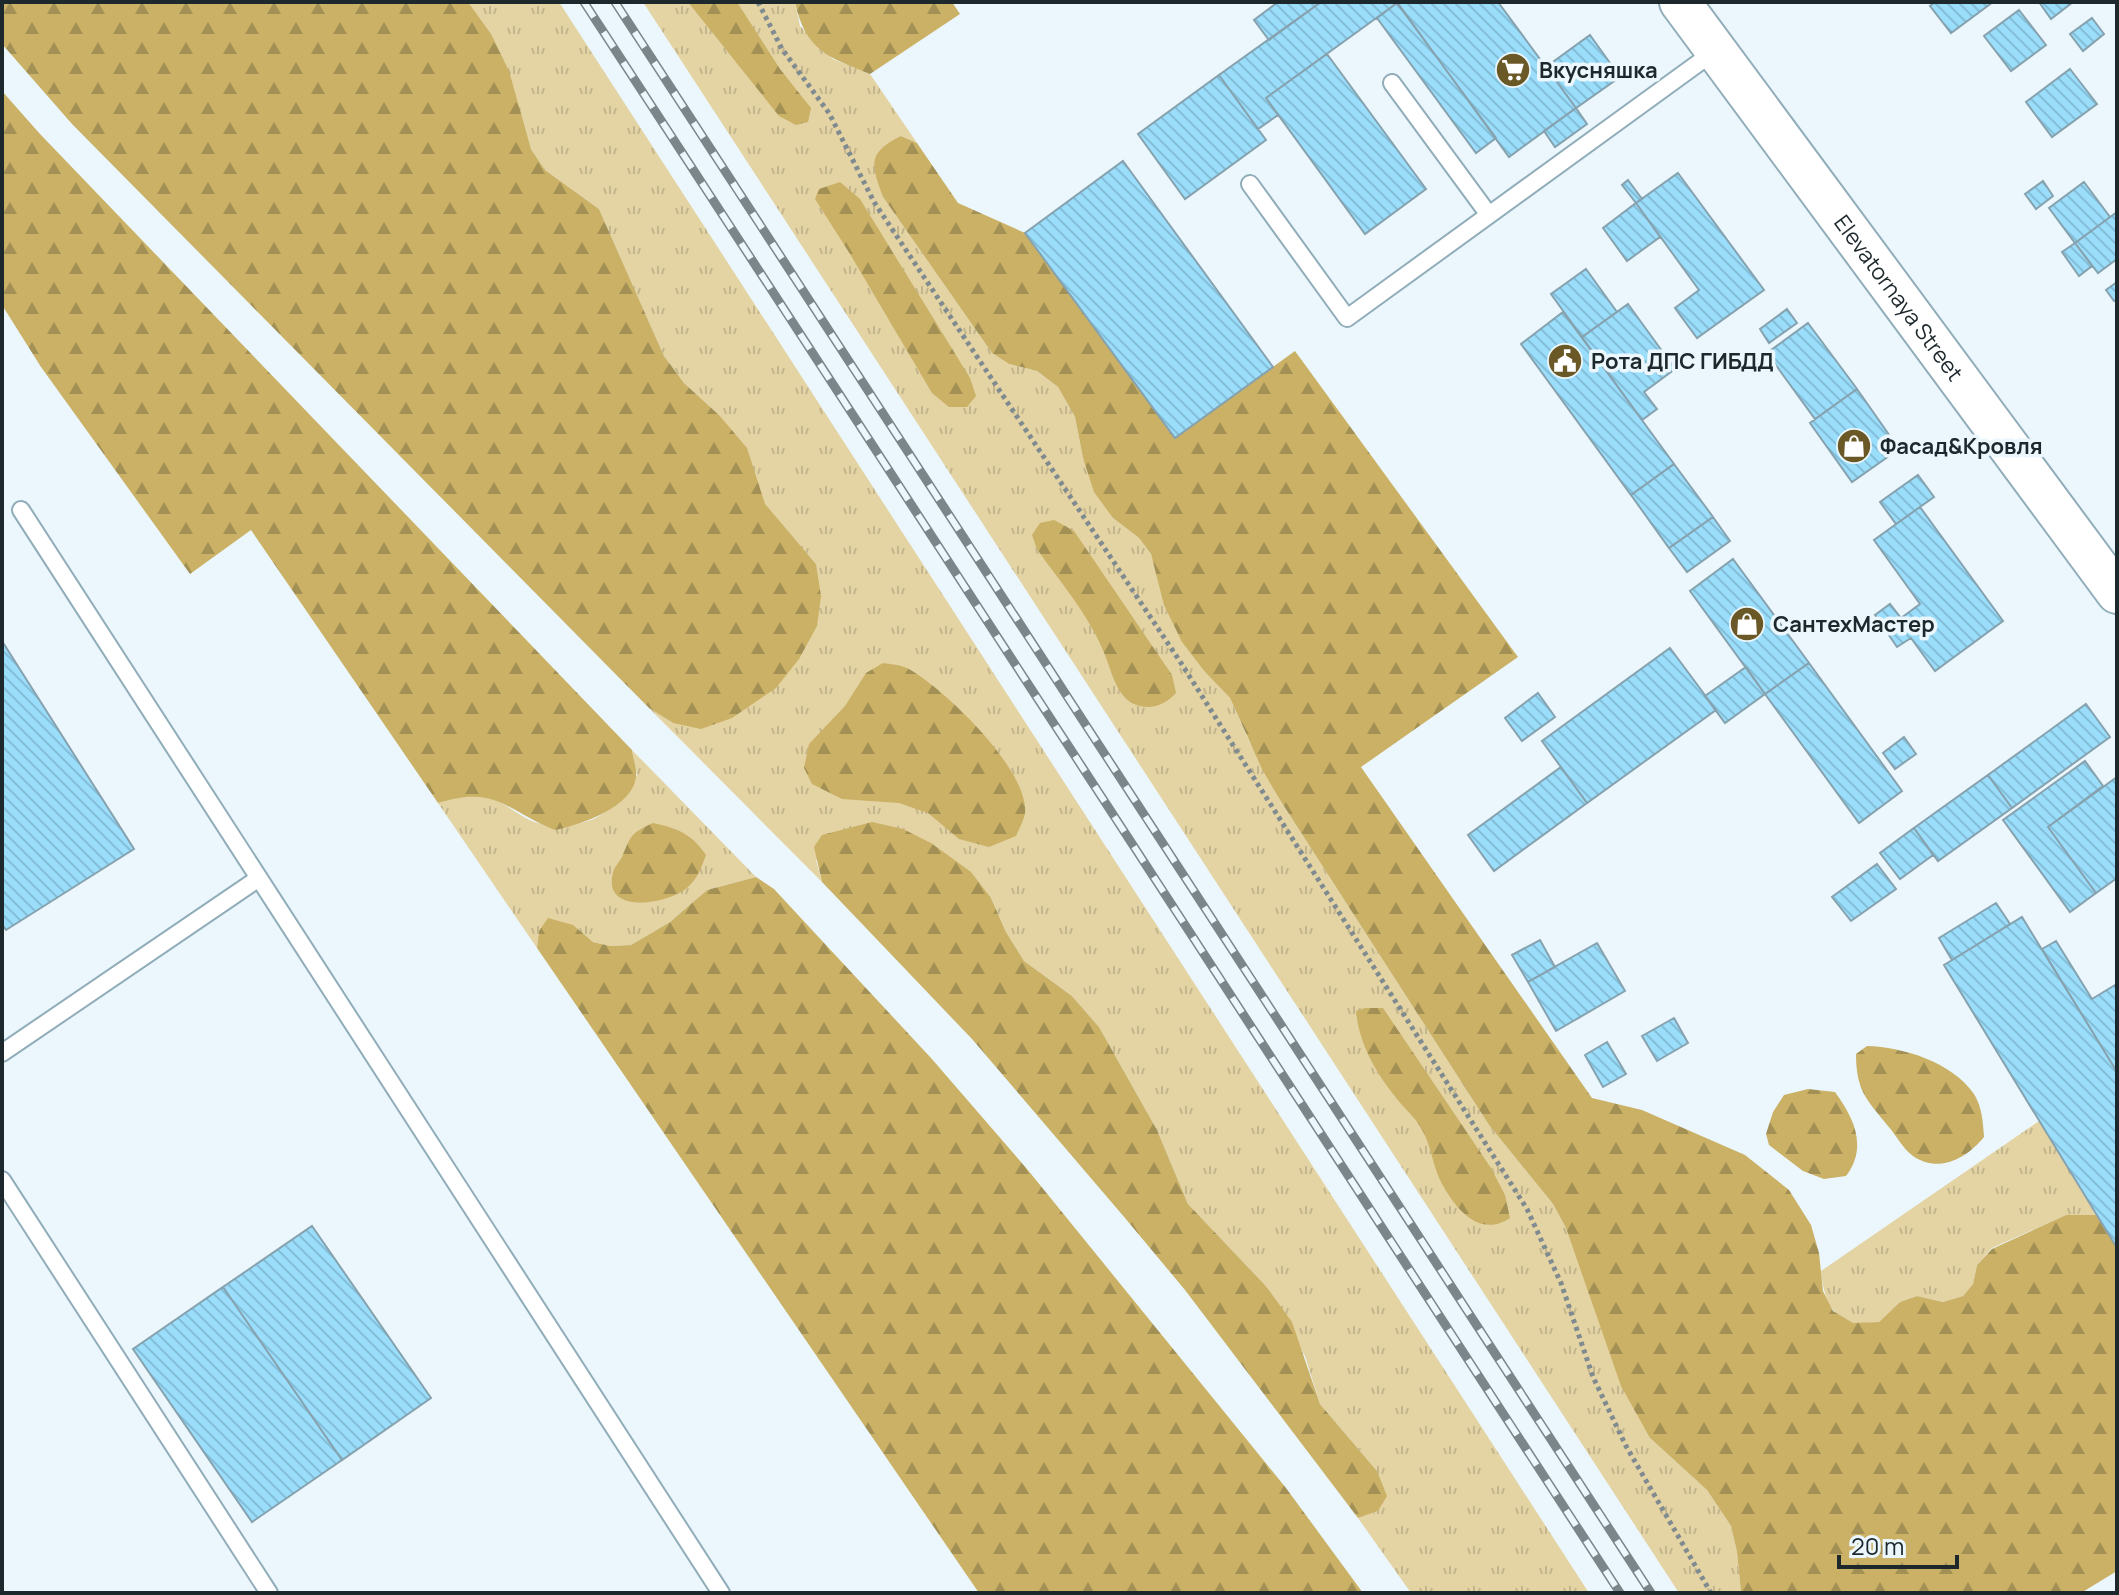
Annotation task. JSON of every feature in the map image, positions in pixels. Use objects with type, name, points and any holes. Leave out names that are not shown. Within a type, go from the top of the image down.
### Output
[{"type":"street","name":"Elevatornaya Street","points":[[1680,2],[2117,593]]},
{"type":"lane","points":[[1250,184],[1347,318],[1716,50]]},
{"type":"lane","points":[[1392,83],[1489,215]]},
{"type":"lane","points":[[21,510],[721,1593]]},
{"type":"lane","points":[[2,1053],[259,878]]},
{"type":"lane","points":[[2,1180],[269,1593]]},
{"type":"path","points":[[758,2],[782,49],[829,113],[874,202],[1181,663],[1527,1209],[1561,1283],[1593,1377],[1626,1446],[1711,1593]]},
{"type":"green space","points":[[2,2],[468,2],[491,34],[509,71],[531,149],[545,170],[599,209],[664,356],[684,383],[719,415],[747,448],[765,504],[816,564],[821,596],[817,626],[799,659],[776,688],[732,718],[701,729],[673,723],[649,708],[72,124],[2,44]]},
{"type":"green space","points":[[468,2],[559,2],[1589,1593],[1411,1593],[1358,1518],[1378,1511],[1377,1471],[1320,1404],[1305,1356],[1265,1285],[1188,1204],[1157,1130],[1099,1027],[1072,996],[1024,961],[1006,932],[991,898],[816,860],[822,882],[649,708],[673,723],[816,564],[764,504],[755,479],[719,415],[684,383],[664,356],[599,209],[545,170],[531,149],[521,117]]},
{"type":"green space","points":[[643,2],[795,2],[800,26],[833,59],[870,74],[917,143],[901,136],[883,197],[992,353],[1009,364],[1037,371],[1058,387],[1075,417],[1083,458],[1113,518],[1139,538],[1151,554],[1157,575],[1205,672],[1230,698],[1280,800],[1489,1125],[1553,1204],[1566,1228],[1650,1438],[1707,1490],[1731,1526],[1741,1593],[1679,1593]]},
{"type":"green space","points":[[688,2],[737,2],[780,69],[811,108],[808,122],[796,125],[779,116]]},
{"type":"green space","points":[[795,2],[952,2],[960,14],[870,74],[820,50],[805,31]]},
{"type":"green space","points":[[2,91],[632,750],[636,776],[626,797],[604,813],[555,830],[488,798],[458,798],[438,803],[251,530],[190,574],[41,367],[2,305]]},
{"type":"green space","points":[[901,136],[917,143],[958,203],[1025,233],[1175,437],[1295,351],[1518,657],[1361,767],[1592,1098],[1642,1110],[1745,1155],[1789,1190],[1811,1225],[1819,1253],[1823,1291],[1833,1311],[1853,1323],[1879,1322],[1900,1302],[1917,1296],[1943,1302],[1963,1296],[1973,1284],[1977,1265],[1992,1249],[2066,1215],[2096,1215],[2117,1248],[2117,1571],[2081,1593],[1741,1593],[1731,1526],[1707,1490],[1650,1438],[1621,1386],[1566,1228],[1553,1204],[1489,1125],[1280,800],[1262,769],[1230,698],[1182,642],[1164,605],[1151,554],[1139,538],[1113,518],[1094,492],[1075,417],[1058,387],[1037,371],[1009,364],[992,353],[883,197],[874,168],[875,160],[882,148]]},
{"type":"green space","points":[[840,182],[860,199],[970,378],[976,396],[967,407],[949,407],[932,393],[815,199],[819,189]]},
{"type":"green space","points":[[1054,520],[1074,531],[1172,675],[1176,693],[1167,701],[1156,706],[1138,706],[1126,699],[1118,688],[1091,627],[1037,549],[1032,535],[1040,523]]},
{"type":"green space","points":[[883,663],[907,668],[923,678],[961,711],[999,753],[1023,795],[1025,813],[1016,836],[989,847],[959,839],[928,813],[899,803],[842,799],[812,784],[804,768],[809,744],[845,706],[866,673]]},
{"type":"green space","points":[[632,750],[756,877],[707,890],[670,922],[631,945],[610,946],[593,942],[572,925],[539,931],[537,948],[438,803],[481,796],[494,799],[538,823],[584,822],[604,813],[637,775]]},
{"type":"green space","points":[[872,822],[903,829],[931,843],[971,872],[991,898],[1006,932],[1024,961],[1072,996],[1099,1027],[1157,1130],[1188,1204],[1265,1285],[1292,1322],[1320,1404],[1377,1471],[1387,1496],[1378,1511],[1358,1518],[1185,1290],[1125,1218],[972,1039],[822,882],[814,847],[822,835]]},
{"type":"green space","points":[[653,823],[683,833],[706,855],[694,880],[679,893],[653,902],[627,901],[617,895],[612,886],[614,871],[633,836]]},
{"type":"green space","points":[[756,877],[774,889],[931,1058],[1027,1169],[1286,1488],[1363,1593],[979,1593],[537,948],[539,931],[548,918],[573,925],[593,942],[610,946],[631,945],[670,922],[707,890]]},
{"type":"green space","points":[[1383,1008],[1491,1168],[1505,1195],[1510,1218],[1498,1224],[1477,1222],[1452,1200],[1440,1180],[1421,1128],[1389,1089],[1370,1058],[1356,1011]]},
{"type":"green space","points":[[1867,1046],[1911,1053],[1953,1073],[1977,1099],[1984,1137],[1952,1161],[1933,1164],[1913,1156],[1864,1094],[1858,1077],[1856,1054]]},
{"type":"green space","points":[[1808,1089],[1835,1092],[1853,1122],[1856,1154],[1846,1176],[1824,1179],[1803,1171],[1769,1145],[1766,1134],[1773,1112],[1784,1095]]},
{"type":"green space","points":[[2039,1121],[2096,1215],[2066,1215],[1992,1248],[1977,1265],[1973,1284],[1963,1296],[1943,1302],[1917,1296],[1900,1302],[1879,1322],[1856,1324],[1838,1315],[1829,1303],[1821,1271]]},
{"type":"building","points":[[1278,2],[1321,2],[1269,40],[1254,20]]},
{"type":"building","points":[[1321,2],[1397,3],[1266,98],[1278,115],[1258,129],[1219,75]]},
{"type":"building","points":[[1397,2],[1498,2],[1576,108],[1509,157]]},
{"type":"building","points":[[1935,2],[1993,2],[1951,33],[1930,6]]},
{"type":"building","points":[[2039,2],[2073,2],[2051,19]]},
{"type":"building","points":[[1397,3],[1496,138],[1476,153],[1377,18]]},
{"type":"building","points":[[2019,10],[2046,45],[2011,71],[1984,36]]},
{"type":"building","points":[[2092,18],[2104,34],[2083,51],[2070,34]]},
{"type":"building","points":[[1590,35],[1620,77],[1576,108],[1546,67]]},
{"type":"building","points":[[1327,54],[1426,189],[1365,234],[1266,98]]},
{"type":"building","points":[[2070,69],[2097,104],[2052,137],[2026,102]]},
{"type":"building","points":[[1219,75],[1266,140],[1185,199],[1138,134]]},
{"type":"building","points":[[1576,108],[1587,124],[1555,147],[1544,131]]},
{"type":"building","points":[[1123,161],[1273,367],[1175,438],[1025,233]]},
{"type":"building","points":[[1678,173],[1764,290],[1697,338],[1675,308],[1699,290],[1636,203]]},
{"type":"building","points":[[1628,180],[1642,199],[1636,203],[1622,185]]},
{"type":"building","points":[[2043,181],[2053,196],[2036,209],[2025,194]]},
{"type":"building","points":[[2084,182],[2110,217],[2075,243],[2049,208]]},
{"type":"building","points":[[1636,203],[1660,237],[1627,261],[1603,228]]},
{"type":"building","points":[[2117,212],[2117,259],[2098,273],[2075,243]]},
{"type":"building","points":[[2075,243],[2092,266],[2079,276],[2062,252]]},
{"type":"building","points":[[1586,269],[1617,312],[1582,337],[1551,294]]},
{"type":"building","points":[[2117,282],[2117,299],[2114,301],[2106,290]]},
{"type":"building","points":[[1628,304],[1675,369],[1644,392],[1657,409],[1642,420],[1582,337]]},
{"type":"building","points":[[1787,309],[1797,323],[1769,343],[1760,329]]},
{"type":"building","points":[[1563,312],[1674,464],[1631,495],[1521,344]]},
{"type":"building","points":[[1808,323],[1857,389],[1815,419],[1767,353]]},
{"type":"building","points":[[1857,389],[1899,449],[1852,482],[1810,423]]},
{"type":"building","points":[[1674,464],[1713,517],[1669,548],[1631,495]]},
{"type":"building","points":[[1918,475],[1934,497],[1896,524],[1880,502]]},
{"type":"building","points":[[1920,507],[2003,621],[1935,671],[1911,638],[1897,647],[1875,615],[1890,604],[1901,618],[1920,604],[1874,540]]},
{"type":"building","points":[[1713,517],[1730,541],[1687,572],[1669,548]]},
{"type":"building","points":[[1733,559],[1809,663],[1765,694],[1690,591]]},
{"type":"building","points":[[2,641],[134,849],[6,930],[2,924]]},
{"type":"building","points":[[1670,648],[1716,710],[1587,803],[1542,741]]},
{"type":"building","points":[[1809,663],[1902,791],[1859,823],[1765,694]]},
{"type":"building","points":[[1746,667],[1765,694],[1725,723],[1705,696]]},
{"type":"building","points":[[1538,693],[1555,717],[1522,741],[1505,718]]},
{"type":"building","points":[[2086,704],[2110,737],[2012,808],[1988,775]]},
{"type":"building","points":[[1904,737],[1916,754],[1895,769],[1883,753]]},
{"type":"building","points":[[2085,761],[2103,786],[2048,827],[2096,893],[2070,912],[2003,820]]},
{"type":"building","points":[[1561,767],[1587,803],[1494,871],[1468,835]]},
{"type":"building","points":[[1988,775],[2012,808],[1938,861],[1914,828]]},
{"type":"building","points":[[2117,777],[2117,878],[2096,893],[2048,827]]},
{"type":"building","points":[[1914,828],[1933,855],[1900,879],[1880,853]]},
{"type":"building","points":[[1877,864],[1896,889],[1851,921],[1832,897]]},
{"type":"building","points":[[1996,903],[2010,924],[1952,960],[1939,938]]},
{"type":"building","points":[[2022,917],[2117,1072],[2117,1248],[1944,965]]},
{"type":"building","points":[[1540,940],[1555,967],[1528,982],[1512,955]]},
{"type":"building","points":[[2056,941],[2092,999],[2115,985],[2117,988],[2117,1072],[2042,949]]},
{"type":"building","points":[[1597,943],[1625,991],[1556,1031],[1528,982]]},
{"type":"building","points":[[1674,1018],[1688,1043],[1657,1061],[1642,1036]]},
{"type":"building","points":[[1607,1042],[1626,1074],[1603,1087],[1585,1055]]},
{"type":"building","points":[[312,1226],[431,1398],[342,1460],[223,1287]]},
{"type":"building","points":[[223,1287],[342,1460],[252,1522],[133,1349]]},
{"type":"railway","points":[[584,2],[1620,1593]]},
{"type":"railway","points":[[615,2],[1651,1593]]},
{"type":"place","name":"Вкусняшка","points":[[1513,70]]},
{"type":"place","name":"Рота ДПС ГИБДД","points":[[1565,361]]},
{"type":"place","name":"Фасад&Кровля","points":[[1854,446]]},
{"type":"place","name":"СантехМастер","points":[[1747,624]]}]
